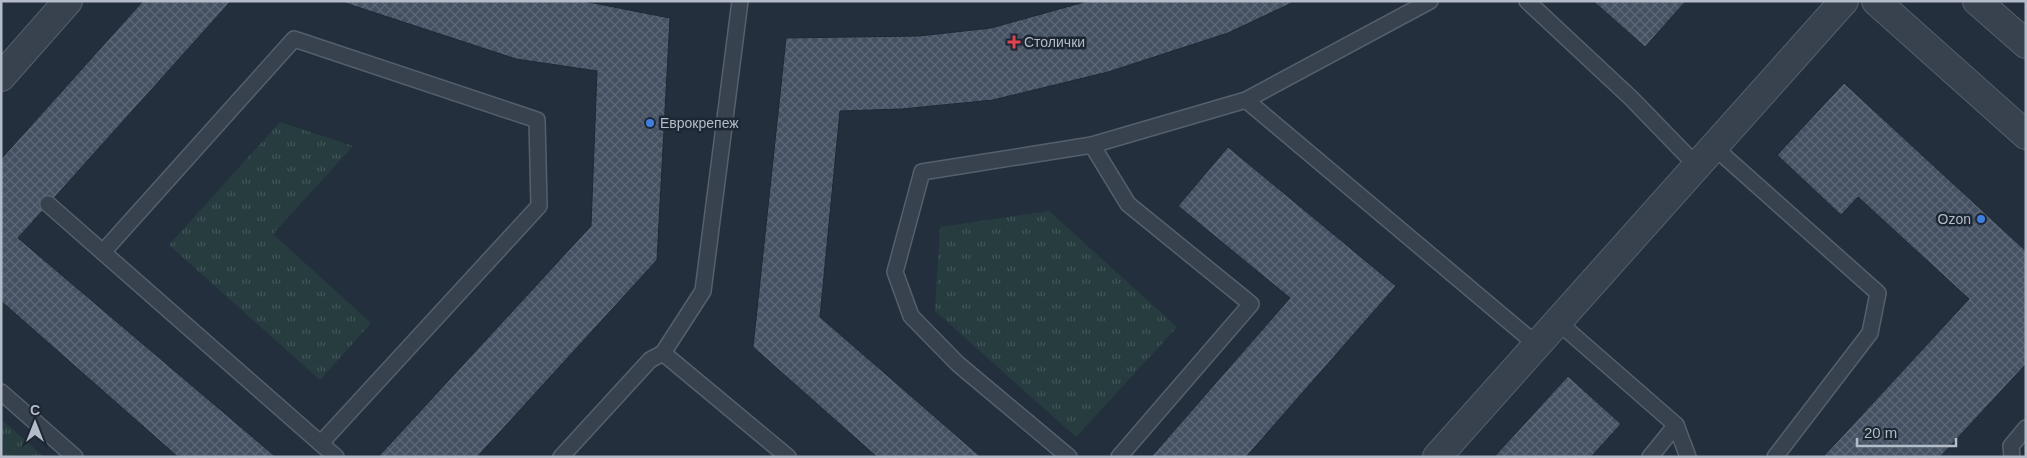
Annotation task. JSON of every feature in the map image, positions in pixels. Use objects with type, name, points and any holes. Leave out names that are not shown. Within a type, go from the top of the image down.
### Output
[{"type":"street","points":[[1,77],[68,1]]},
{"type":"street","points":[[1438,457],[1844,1]]},
{"type":"street","points":[[1876,1],[2026,135]]},
{"type":"street","points":[[1977,1],[2026,44]]},
{"type":"lane","points":[[561,457],[650,360],[664,353],[703,291],[740,1]]},
{"type":"lane","points":[[1069,457],[958,364],[910,316],[895,272],[922,172],[1092,145],[1246,100],[1430,1]]},
{"type":"lane","points":[[1527,1],[1631,98],[1878,294],[1870,333],[1775,457]]},
{"type":"lane","points":[[103,252],[294,39],[537,120],[538,206],[321,444]]},
{"type":"lane","points":[[1246,100],[1537,345]]},
{"type":"lane","points":[[1092,145],[1128,204],[1251,304],[1119,457]]},
{"type":"lane","points":[[48,204],[336,457]]},
{"type":"lane","points":[[1558,322],[1676,425],[1688,457]]},
{"type":"lane","points":[[664,353],[788,457]]},
{"type":"lane","points":[[1,392],[75,457]]},
{"type":"lane","points":[[1650,457],[1676,425]]},
{"type":"lane","points":[[2012,457],[2011,446],[2026,428]]},
{"type":"green space","points":[[280,122],[353,146],[273,234],[371,323],[320,380],[169,245]]},
{"type":"green space","points":[[1049,211],[1177,327],[1076,437],[935,311],[940,227]]},
{"type":"green space","points":[[1,419],[44,457],[1,457]]},
{"type":"building","points":[[143,1],[231,1],[18,238],[276,457],[178,457],[1,301],[1,159]]},
{"type":"building","points":[[339,1],[583,1],[670,18],[657,260],[477,457],[378,457],[591,226],[597,71],[516,59]]},
{"type":"building","points":[[1088,1],[1296,1],[1228,33],[1108,72],[993,100],[902,109],[840,111],[820,317],[981,457],[877,457],[753,347],[786,38],[919,36],[991,28]]},
{"type":"building","points":[[1593,1],[1686,1],[1645,47]]},
{"type":"building","points":[[1844,83],[2026,251],[2026,364],[1940,457],[1823,457],[1969,299],[1858,197],[1841,215],[1777,155]]},
{"type":"building","points":[[1228,147],[1396,286],[1246,457],[1151,457],[1290,298],[1178,206]]},
{"type":"building","points":[[1568,376],[1621,424],[1591,457],[1494,457]]},
{"type":"place","name":"Столички","points":[[1014,42]]},
{"type":"place","name":"Еврокрепеж","points":[[650,123]]},
{"type":"place","name":"Ozon","points":[[1981,219]]}]
